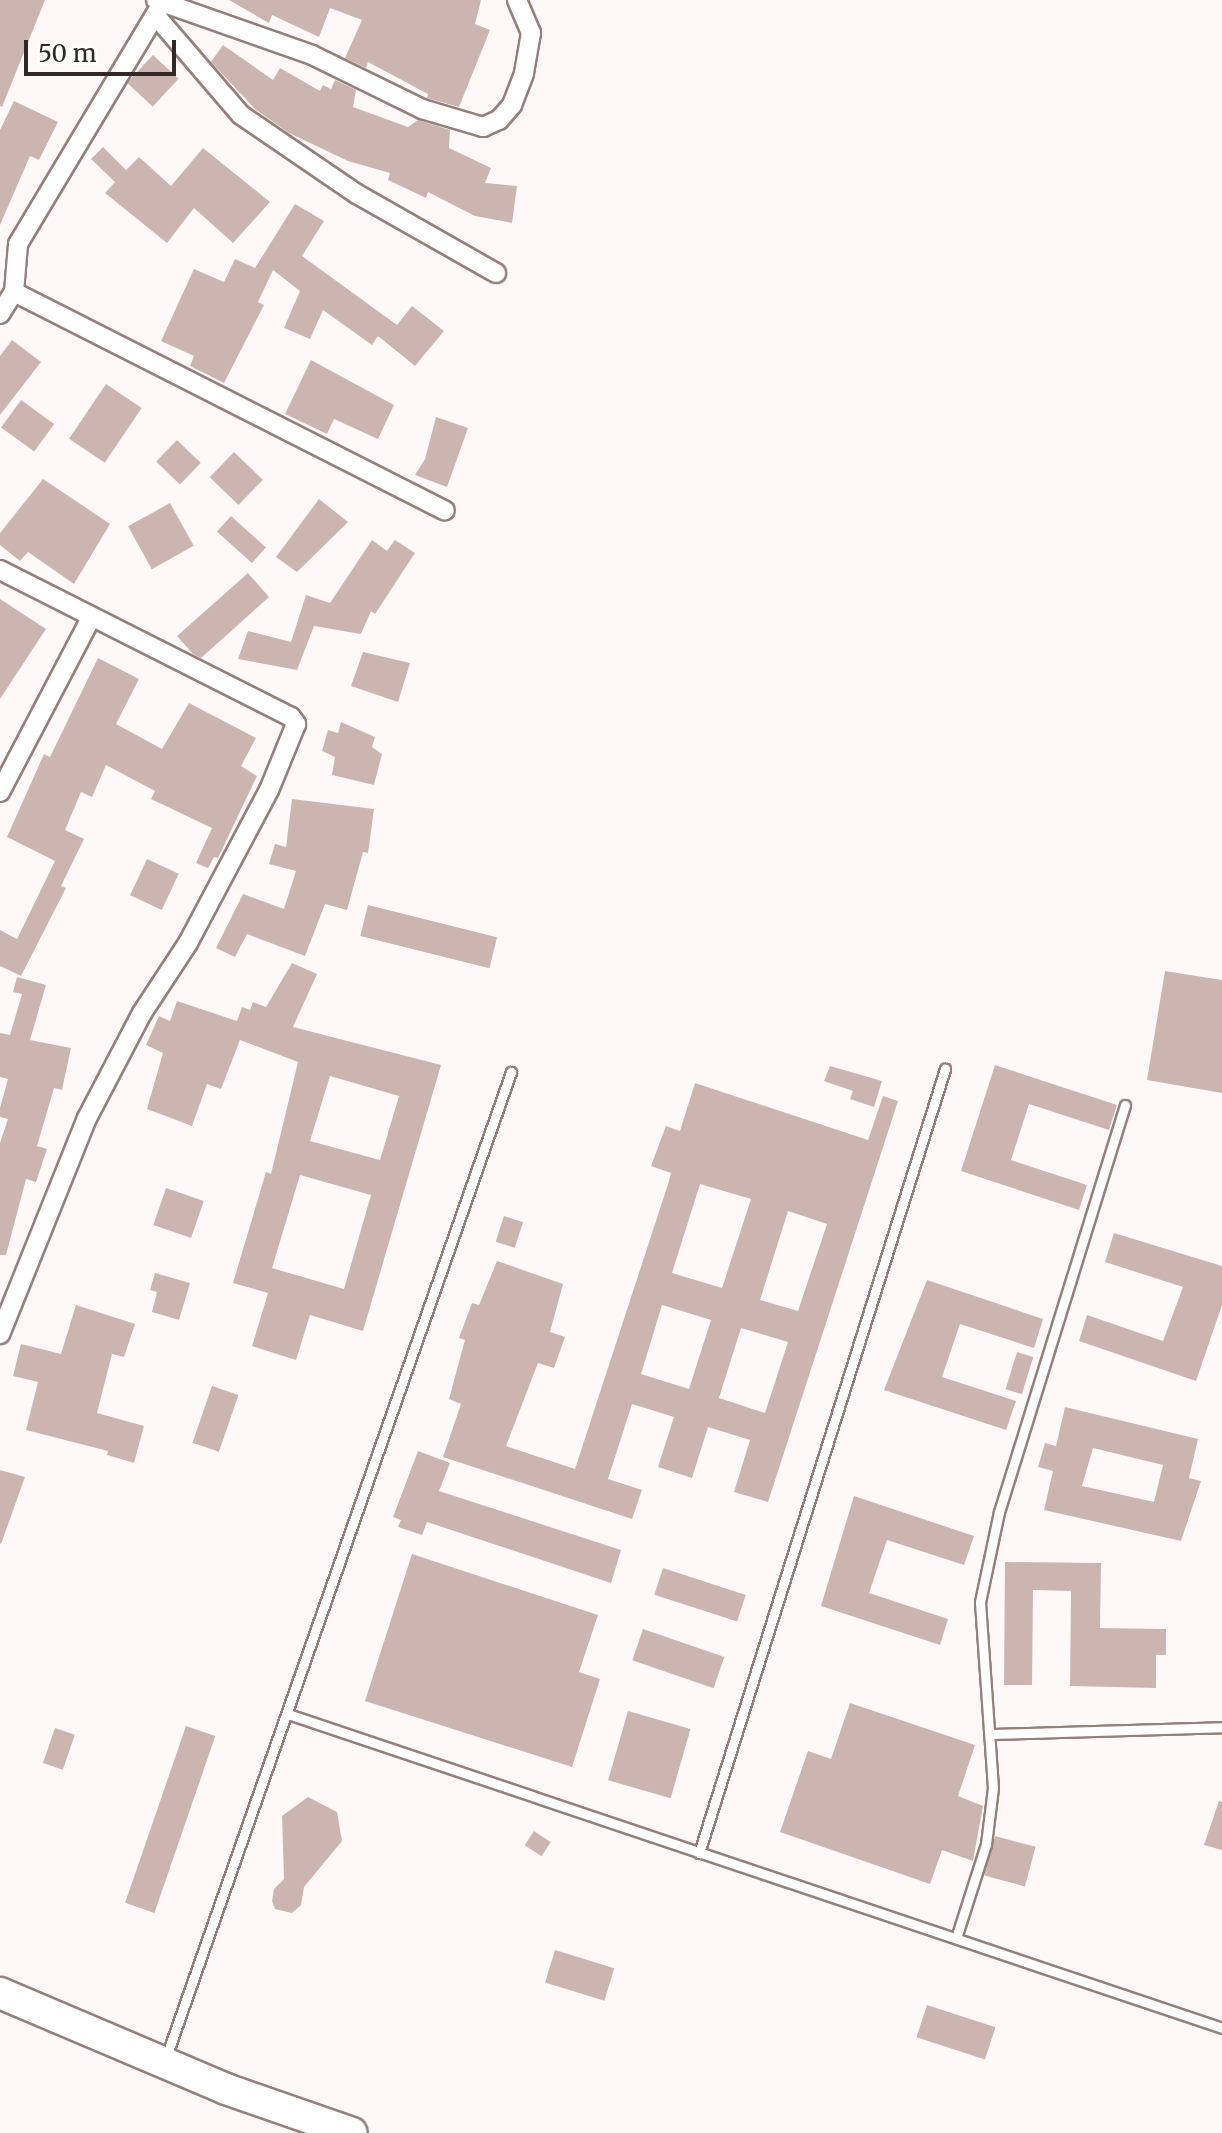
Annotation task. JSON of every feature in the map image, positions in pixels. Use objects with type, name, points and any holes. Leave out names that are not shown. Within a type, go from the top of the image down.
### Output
[{"type":"highway","points":[[0,1993],[164,2063],[352,2133]]},
{"type":"street","points":[[158,6],[312,55],[422,109],[483,127],[499,120],[512,105],[524,73],[531,33],[517,0]]},
{"type":"street","points":[[158,6],[211,85],[253,124],[357,194],[496,273]]},
{"type":"street","points":[[0,314],[14,292],[18,244],[158,6]]},
{"type":"street","points":[[14,292],[445,511]]},
{"type":"street","points":[[0,570],[90,620],[291,717],[296,734],[188,943],[142,1013],[87,1118],[0,1334]]},
{"type":"street","points":[[0,792],[90,620]]},
{"type":"lane","points":[[699,1853],[945,1069]]},
{"type":"lane","points":[[164,2063],[511,1072]]},
{"type":"lane","points":[[957,1935],[986,1844],[992,1734],[980,1602],[996,1527],[1125,1105]]},
{"type":"lane","points":[[288,1714],[699,1853],[957,1935],[1222,2028]]},
{"type":"lane","points":[[992,1734],[1222,1727]]},
{"type":"building","points":[[0,0],[45,0],[2,107],[0,106]]},
{"type":"building","points":[[229,0],[481,0],[475,24],[490,30],[459,107],[427,98],[428,94],[368,62],[366,68],[345,58],[362,20],[330,8],[319,37],[272,15],[269,23]]},
{"type":"building","points":[[223,45],[273,80],[280,68],[320,91],[323,85],[331,89],[335,80],[356,90],[353,107],[408,127],[418,120],[450,130],[449,148],[491,168],[485,183],[517,186],[512,223],[475,216],[428,192],[426,198],[388,180],[390,173],[348,161],[289,133],[256,110],[211,62]]},
{"type":"building","points":[[153,55],[179,79],[153,107],[127,83]]},
{"type":"building","points":[[14,101],[58,122],[39,160],[30,156],[0,225],[0,130]]},
{"type":"building","points":[[103,147],[126,170],[139,157],[171,186],[203,148],[270,202],[233,243],[194,208],[167,243],[105,193],[115,182],[91,159]]},
{"type":"building","points":[[295,204],[324,221],[302,256],[397,325],[412,306],[444,331],[415,366],[378,336],[372,345],[323,310],[310,339],[284,328],[300,291],[273,270],[258,302],[264,305],[224,383],[190,366],[194,356],[161,341],[194,269],[224,282],[235,259],[255,268]]},
{"type":"building","points":[[12,340],[41,362],[0,415],[0,356]]},
{"type":"building","points":[[311,360],[394,405],[378,439],[334,419],[327,434],[285,414]]},
{"type":"building","points":[[106,384],[142,408],[105,463],[69,439]]},
{"type":"building","points":[[21,400],[54,424],[34,452],[1,428]]},
{"type":"building","points":[[436,417],[468,428],[447,487],[415,475],[425,459]]},
{"type":"building","points":[[177,440],[201,463],[180,485],[156,462]]},
{"type":"building","points":[[234,452],[263,480],[238,505],[210,477]]},
{"type":"building","points":[[43,479],[110,524],[74,584],[28,552],[20,561],[0,545],[0,533]]},
{"type":"building","points":[[319,499],[348,522],[297,572],[276,557]]},
{"type":"building","points":[[170,503],[194,546],[152,569],[128,526]]},
{"type":"building","points":[[231,516],[266,547],[252,563],[217,532]]},
{"type":"building","points":[[372,540],[387,551],[395,540],[415,553],[375,614],[371,611],[361,634],[314,626],[297,670],[238,659],[248,631],[291,642],[306,595],[330,603]]},
{"type":"building","points":[[248,573],[269,597],[201,658],[193,654],[177,636]]},
{"type":"building","points":[[0,599],[46,629],[0,699]]},
{"type":"building","points":[[363,652],[410,663],[398,702],[351,686]]},
{"type":"building","points":[[98,658],[139,679],[116,724],[162,749],[189,703],[256,738],[241,766],[257,776],[218,858],[214,857],[208,868],[196,863],[212,828],[151,799],[155,791],[106,765],[92,797],[81,792],[65,830],[84,839],[61,886],[66,888],[21,976],[0,966],[0,930],[17,939],[55,861],[7,837],[44,754],[50,757]]},
{"type":"building","points":[[341,722],[375,737],[372,747],[382,754],[374,785],[332,775],[335,757],[322,751],[328,730],[338,733]]},
{"type":"building","points":[[292,799],[374,809],[368,853],[363,852],[347,910],[325,904],[305,956],[247,934],[235,957],[216,948],[243,894],[284,909],[296,871],[269,864],[275,844],[286,847]]},
{"type":"building","points":[[147,859],[179,874],[162,910],[130,895]]},
{"type":"building","points":[[368,905],[497,937],[489,968],[360,936]]},
{"type":"building","points":[[292,963],[317,974],[293,1027],[441,1065],[363,1331],[310,1315],[296,1360],[252,1346],[268,1293],[233,1283],[266,1172],[271,1174],[298,1062],[240,1040],[221,1089],[207,1084],[192,1126],[147,1109],[163,1053],[146,1045],[159,1016],[170,1021],[177,1001],[237,1021],[242,1007],[250,1010],[253,1002],[266,1007]],"holes":[[[330,1076],[399,1096],[380,1160],[310,1141]],[[300,1175],[371,1195],[344,1289],[272,1268]]]},
{"type":"building","points":[[1165,971],[1222,980],[1222,1093],[1147,1080]]},
{"type":"building","points":[[17,977],[46,985],[30,1040],[71,1048],[62,1090],[54,1088],[37,1146],[47,1149],[36,1182],[26,1179],[6,1255],[0,1255],[0,1143],[8,1119],[0,1117],[0,1108],[8,1079],[0,1077],[0,1033],[10,1035],[22,994],[13,992]]},
{"type":"building","points":[[995,1065],[1117,1105],[1109,1130],[1029,1104],[1011,1160],[1087,1185],[1079,1210],[961,1171]]},
{"type":"building","points":[[830,1066],[882,1081],[874,1107],[850,1099],[853,1091],[824,1081]]},
{"type":"building","points":[[695,1083],[868,1140],[883,1096],[898,1101],[768,1502],[734,1492],[750,1440],[708,1427],[692,1478],[658,1467],[674,1417],[632,1404],[608,1479],[642,1490],[632,1519],[443,1457],[461,1404],[449,1399],[465,1340],[459,1338],[472,1303],[479,1305],[497,1261],[563,1284],[550,1332],[565,1337],[554,1368],[538,1363],[506,1446],[575,1469],[669,1181],[671,1173],[651,1166],[666,1126],[680,1131]],"holes":[[[700,1184],[751,1199],[722,1288],[672,1273]],[[788,1211],[827,1224],[798,1311],[760,1300]],[[662,1305],[711,1320],[689,1389],[641,1374]],[[741,1328],[788,1342],[765,1413],[719,1398]]]},
{"type":"building","points":[[166,1188],[204,1201],[191,1238],[153,1225]]},
{"type":"building","points":[[504,1216],[523,1222],[515,1248],[496,1242]]},
{"type":"building","points":[[1114,1233],[1222,1266],[1222,1305],[1196,1381],[1079,1341],[1087,1315],[1163,1341],[1183,1287],[1105,1262]]},
{"type":"building","points":[[155,1273],[190,1283],[179,1320],[152,1312],[157,1292],[150,1290]]},
{"type":"building","points":[[927,1280],[1043,1319],[1034,1348],[960,1324],[942,1377],[1016,1401],[1006,1430],[884,1390]]},
{"type":"building","points":[[76,1305],[135,1324],[124,1357],[112,1354],[97,1413],[144,1426],[134,1463],[107,1455],[108,1451],[26,1430],[38,1382],[13,1376],[21,1344],[61,1354]]},
{"type":"building","points":[[1017,1352],[1033,1357],[1022,1394],[1006,1389]]},
{"type":"building","points":[[212,1386],[238,1395],[219,1452],[192,1443]]},
{"type":"building","points":[[1065,1407],[1198,1439],[1189,1478],[1201,1481],[1181,1541],[1044,1510],[1053,1471],[1038,1467],[1045,1443],[1056,1446]],"holes":[[[1093,1448],[1163,1465],[1154,1502],[1082,1486]]]},
{"type":"building","points":[[418,1451],[450,1463],[439,1491],[621,1550],[611,1583],[427,1522],[422,1535],[398,1527],[401,1520],[393,1517]]},
{"type":"building","points":[[0,1470],[25,1477],[1,1544],[0,1543]]},
{"type":"building","points":[[854,1496],[974,1536],[964,1565],[887,1540],[869,1593],[948,1619],[940,1645],[821,1606]]},
{"type":"building","points":[[412,1554],[598,1615],[579,1672],[600,1679],[572,1767],[365,1701]]},
{"type":"building","points":[[1005,1562],[1101,1563],[1100,1628],[1166,1629],[1166,1655],[1156,1655],[1156,1688],[1070,1686],[1071,1591],[1033,1590],[1032,1685],[1004,1685]]},
{"type":"building","points":[[663,1568],[746,1595],[737,1622],[654,1595]]},
{"type":"building","points":[[643,1629],[724,1657],[714,1688],[632,1660]]},
{"type":"building","points":[[850,1703],[975,1745],[958,1796],[983,1806],[973,1861],[942,1850],[930,1884],[780,1832],[808,1751],[831,1759]]},
{"type":"building","points":[[628,1711],[690,1729],[671,1798],[608,1780]]},
{"type":"building","points":[[186,1726],[215,1736],[154,1913],[125,1903]]},
{"type":"building","points":[[55,1728],[75,1735],[63,1770],[43,1763]]},
{"type":"building","points":[[308,1797],[337,1812],[342,1841],[304,1887],[301,1905],[292,1913],[275,1909],[272,1901],[274,1889],[284,1879],[282,1816]]},
{"type":"building","points":[[1219,1801],[1222,1802],[1222,1850],[1204,1845]]},
{"type":"building","points":[[534,1831],[551,1842],[542,1856],[525,1845]]},
{"type":"building","points":[[995,1836],[1036,1847],[1025,1886],[984,1876]]},
{"type":"building","points":[[555,1950],[614,1968],[604,2001],[545,1983]]},
{"type":"building","points":[[927,2005],[995,2027],[985,2060],[916,2037]]}]
